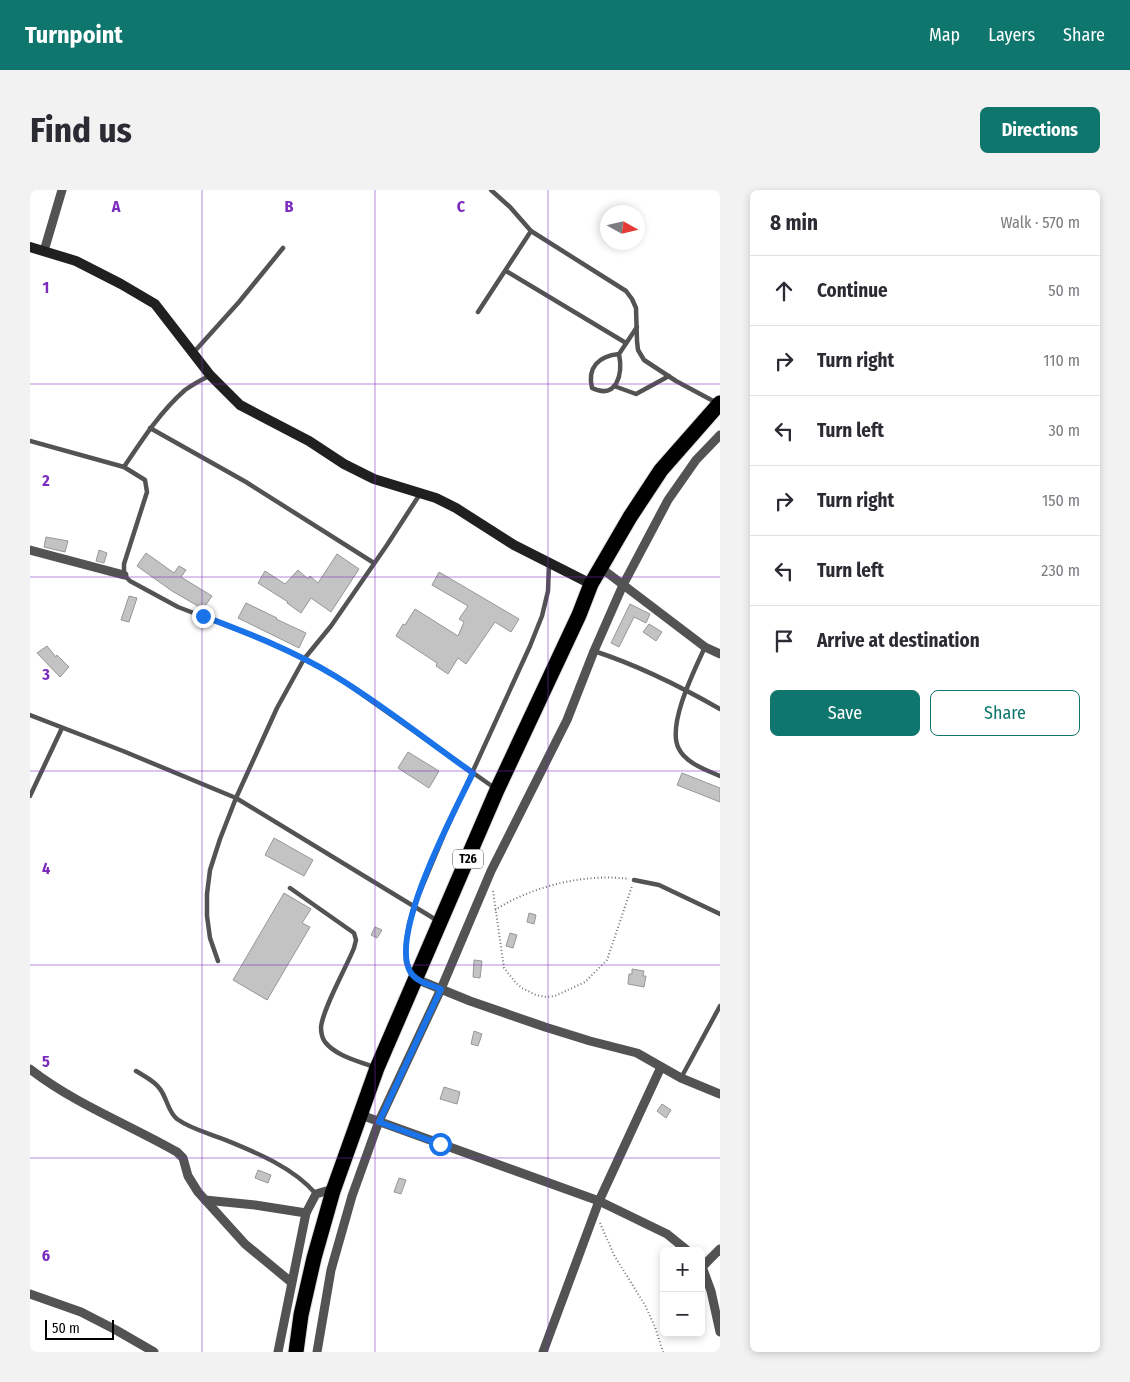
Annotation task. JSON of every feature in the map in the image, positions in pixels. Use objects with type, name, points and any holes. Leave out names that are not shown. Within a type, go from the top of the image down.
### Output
[{"type":"highway","name":"T26","points":[[296,1352],[301,1315],[314,1258],[333,1191],[360,1115],[377,1068],[497,790],[580,615],[591,584],[630,518],[662,470],[719,404]]},
{"type":"street","points":[[44,251],[62,190]]},
{"type":"street","points":[[30,247],[76,261],[122,284],[155,304],[210,375],[240,405],[309,441],[344,464],[374,479],[436,498],[456,508],[514,545],[591,584]]},
{"type":"street","points":[[317,1352],[331,1270],[352,1196],[379,1122],[441,989],[491,871],[567,720],[623,585],[668,500],[696,460],[720,436]]},
{"type":"street","points":[[30,550],[124,574]]},
{"type":"street","points":[[601,568],[705,647],[720,654]]},
{"type":"street","points":[[416,979],[544,1027],[590,1042],[637,1053],[681,1078],[720,1094]]},
{"type":"street","points":[[543,1352],[567,1282],[599,1201],[661,1067]]},
{"type":"street","points":[[30,1069],[40,1077],[107,1116],[177,1152],[183,1158],[192,1185],[205,1200],[245,1244],[291,1282]]},
{"type":"street","points":[[360,1115],[599,1201],[667,1234],[683,1247]]},
{"type":"street","points":[[278,1352],[306,1213],[316,1194],[333,1191]]},
{"type":"street","points":[[205,1200],[306,1213]]},
{"type":"street","points":[[705,1262],[720,1249]]},
{"type":"street","points":[[705,1274],[720,1332]]},
{"type":"street","points":[[30,1294],[81,1312],[154,1352]]},
{"type":"lane","points":[[491,190],[510,207],[531,231],[626,292],[636,308],[637,341],[644,360],[719,404]]},
{"type":"lane","points":[[478,312],[531,231]]},
{"type":"lane","points":[[194,352],[240,302],[283,248]]},
{"type":"lane","points":[[506,270],[626,343]]},
{"type":"lane","points":[[619,354],[609,355],[599,360],[592,369],[590,380],[592,388],[607,390],[614,386],[620,377],[619,354],[637,326]]},
{"type":"lane","points":[[124,467],[150,428],[186,390],[210,375]]},
{"type":"lane","points":[[614,386],[636,394],[669,376]]},
{"type":"lane","points":[[150,428],[246,482],[374,563]]},
{"type":"lane","points":[[30,441],[124,467],[144,480],[147,492],[124,564],[124,574],[130,581],[178,607],[267,641],[336,676],[497,790]]},
{"type":"lane","points":[[30,447],[38,442]]},
{"type":"lane","points":[[218,961],[210,938],[207,894],[210,870],[236,798],[268,726],[304,659],[331,626],[420,494]]},
{"type":"lane","points":[[416,979],[410,972],[406,962],[406,943],[414,906],[542,616],[548,591],[549,563]]},
{"type":"lane","points":[[705,647],[685,688],[676,726],[677,747],[689,760],[720,776]]},
{"type":"lane","points":[[594,651],[640,667],[685,688],[720,709]]},
{"type":"lane","points":[[30,715],[123,750],[236,798],[440,923]]},
{"type":"lane","points":[[30,796],[32,785],[62,728]]},
{"type":"lane","points":[[634,880],[667,888],[720,914]]},
{"type":"lane","points":[[290,888],[354,934],[356,940],[354,948],[327,1008],[321,1027],[322,1036],[335,1050],[377,1068]]},
{"type":"lane","points":[[681,1078],[720,1006]]},
{"type":"lane","points":[[136,1071],[157,1084],[175,1117],[194,1128],[246,1149],[292,1172],[316,1194]]},
{"type":"path","points":[[491,871],[496,910],[504,968],[522,988],[536,995],[546,997],[555,996],[586,982],[607,960],[634,880],[597,877],[565,882],[512,899],[496,910]]},
{"type":"path","points":[[595,1212],[614,1255],[645,1305],[656,1327],[663,1352]]},
{"type":"building","points":[[46,537],[68,541],[65,552],[44,547]]},
{"type":"building","points":[[99,550],[107,553],[104,563],[96,561]]},
{"type":"building","points":[[146,553],[174,573],[179,566],[186,570],[181,577],[212,596],[203,609],[172,591],[137,566]]},
{"type":"building","points":[[337,554],[359,569],[331,612],[311,598],[301,613],[288,602],[258,583],[265,571],[285,584],[298,570],[308,579],[310,576],[318,583]]},
{"type":"building","points":[[439,572],[519,619],[511,632],[495,622],[466,664],[458,658],[448,674],[436,666],[437,663],[396,636],[415,609],[458,636],[464,622],[459,619],[468,606],[432,585]]},
{"type":"building","points":[[129,596],[137,598],[129,622],[121,620]]},
{"type":"building","points":[[246,603],[306,633],[299,648],[238,618]]},
{"type":"building","points":[[630,604],[650,614],[646,623],[634,617],[619,647],[611,643]]},
{"type":"building","points":[[649,624],[662,632],[656,641],[643,632]]},
{"type":"building","points":[[47,646],[56,657],[57,655],[69,667],[60,677],[37,653]]},
{"type":"building","points":[[408,752],[439,771],[429,788],[398,768]]},
{"type":"building","points":[[682,773],[720,788],[720,802],[677,785]]},
{"type":"building","points":[[274,838],[313,860],[304,876],[265,855]]},
{"type":"building","points":[[284,893],[311,909],[302,923],[310,927],[267,1000],[233,980]]},
{"type":"building","points":[[529,913],[536,915],[534,924],[527,922]]},
{"type":"building","points":[[375,927],[382,930],[377,938],[371,935]]},
{"type":"building","points":[[510,933],[517,935],[513,948],[506,946]]},
{"type":"building","points":[[474,960],[482,961],[480,978],[473,977]]},
{"type":"building","points":[[632,969],[644,971],[643,976],[646,976],[644,987],[628,984],[629,974],[632,974]]},
{"type":"building","points":[[474,1031],[482,1034],[478,1046],[471,1044]]},
{"type":"building","points":[[444,1087],[460,1092],[457,1104],[440,1099]]},
{"type":"building","points":[[662,1104],[671,1110],[666,1118],[657,1111]]},
{"type":"building","points":[[258,1170],[271,1175],[268,1183],[255,1178]]},
{"type":"building","points":[[399,1178],[406,1180],[401,1194],[394,1192]]},
{"type":"route","points":[[203,616],[267,641],[336,676],[473,773],[446,830],[414,906],[406,943],[406,962],[410,972],[416,979],[441,989],[379,1122],[440,1144]]}]
